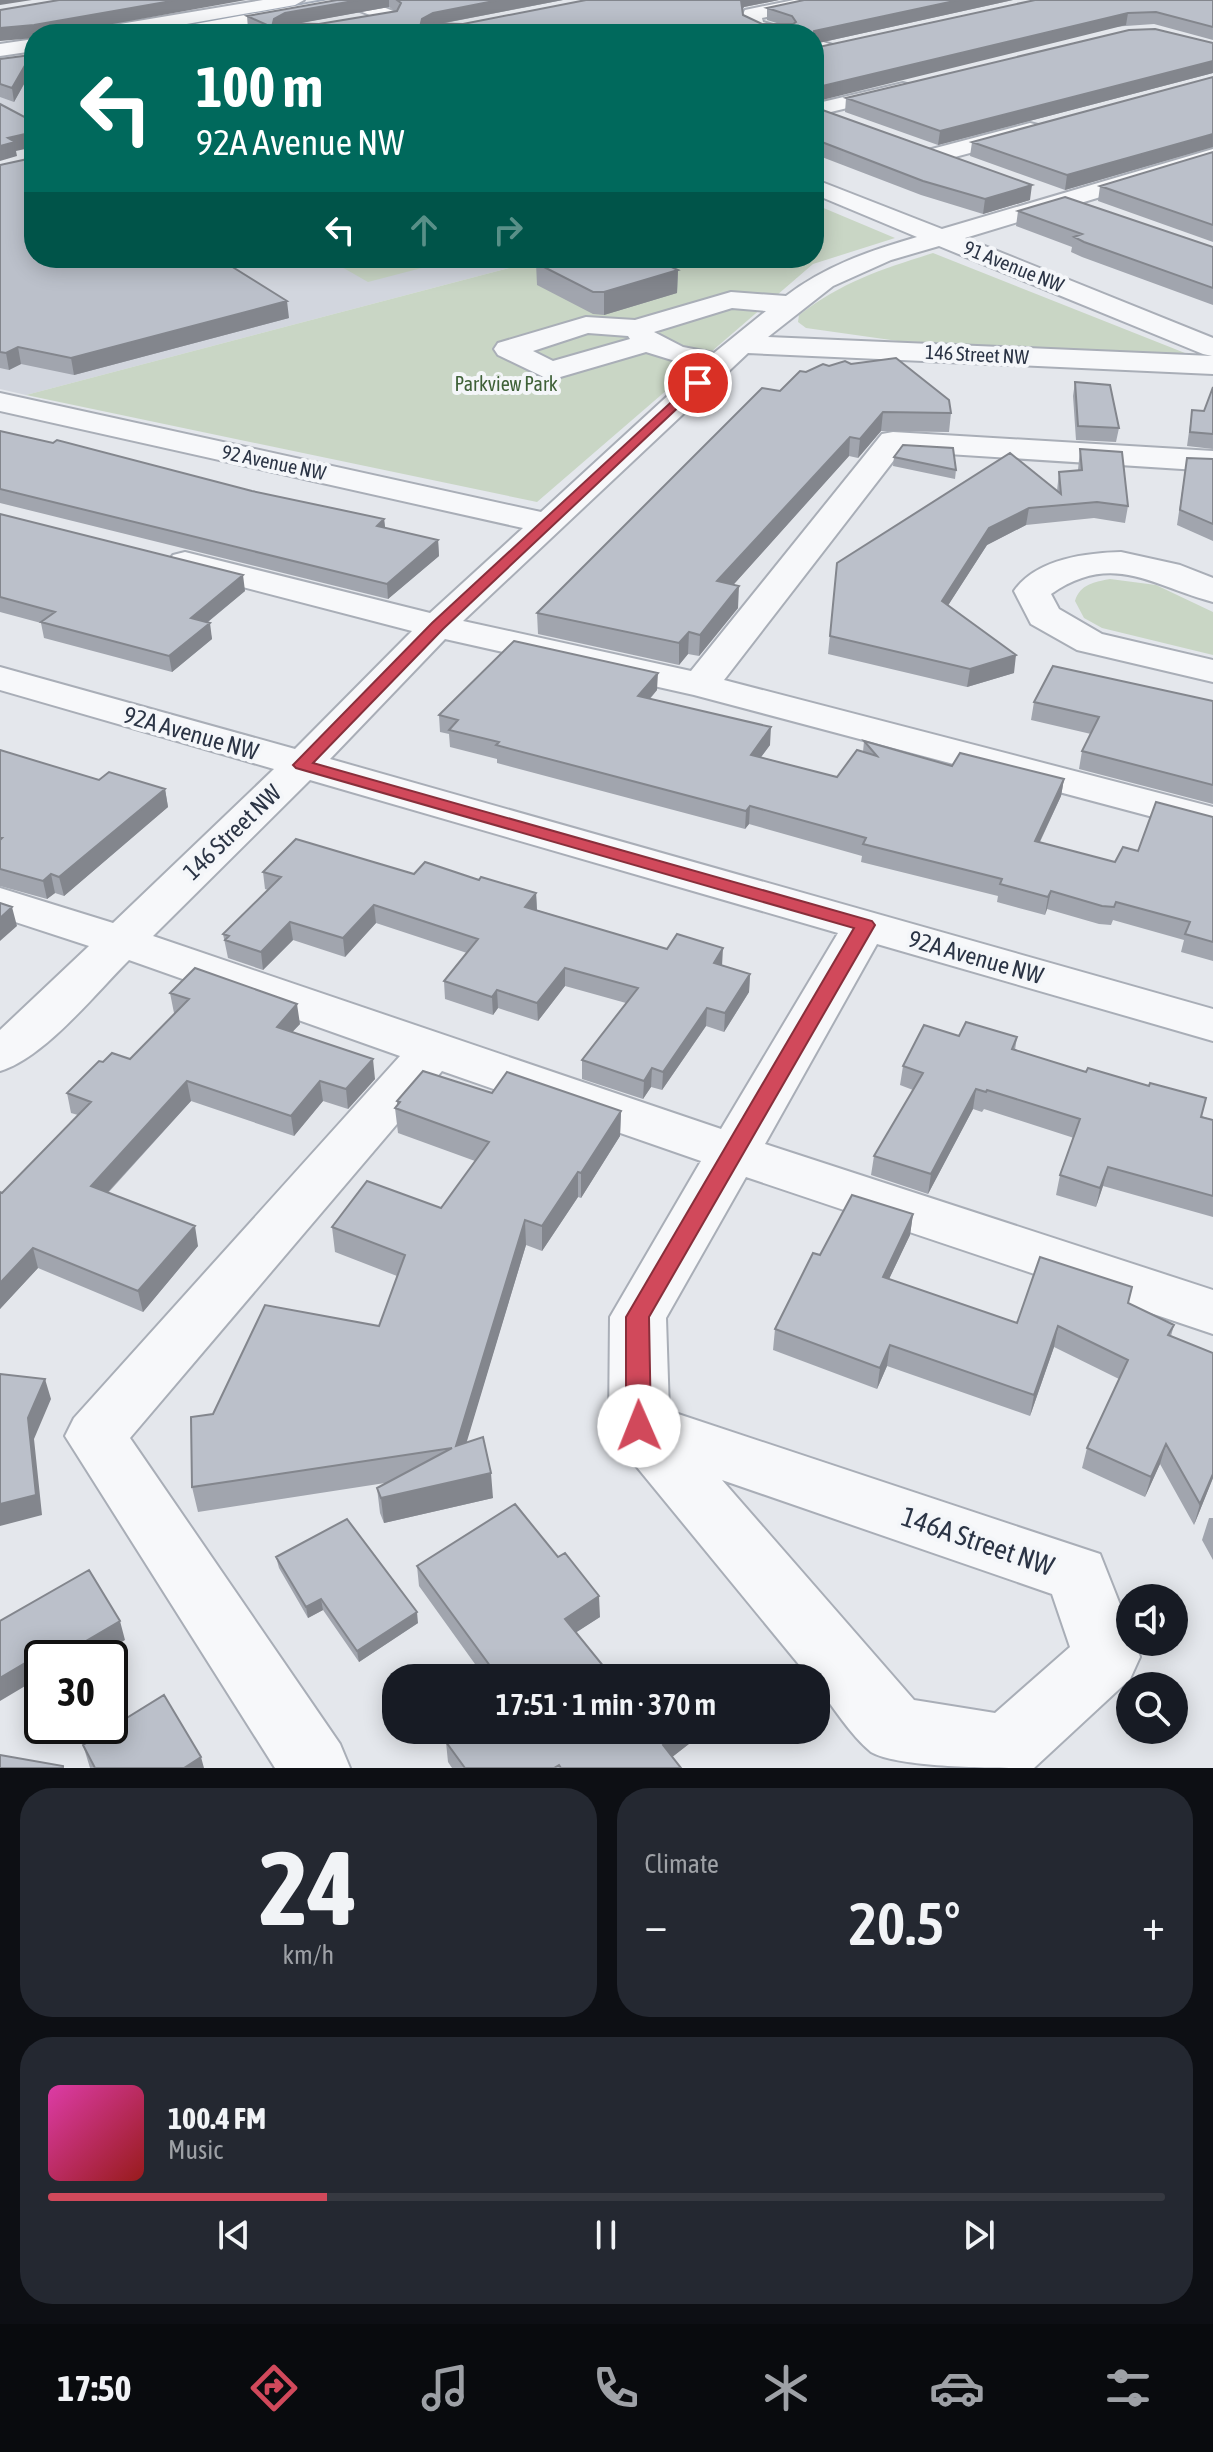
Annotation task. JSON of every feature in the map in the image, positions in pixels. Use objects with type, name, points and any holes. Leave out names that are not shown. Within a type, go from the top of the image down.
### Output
[{"type":"main road","points":[[252,24],[364,5]]},
{"type":"main road","points":[[0,64],[24,60]]},
{"type":"street","points":[[155,24],[295,0]]},
{"type":"street","points":[[754,24],[752,14],[821,0]]},
{"type":"street","points":[[346,24],[364,5],[408,2]]},
{"type":"street","points":[[364,5],[415,24]]},
{"type":"street","points":[[824,48],[859,43]]},
{"type":"street","points":[[0,50],[24,46]]},
{"type":"street","points":[[824,50],[923,80],[824,108]]},
{"type":"street","points":[[824,115],[855,126]]},
{"type":"street","points":[[936,155],[1044,126]]},
{"type":"street","points":[[909,145],[978,170]]},
{"type":"street","name":"146 Street NW","points":[[0,1054],[20,1040],[302,765],[437,626],[731,353],[824,280],[851,266],[1213,156]]},
{"type":"street","points":[[1021,186],[1107,216]]},
{"type":"street","name":"91 Avenue NW","points":[[824,190],[1213,348]]},
{"type":"street","points":[[731,353],[682,356],[641,336],[731,300],[792,305]]},
{"type":"street","name":"146 Street NW","points":[[731,353],[1213,365]]},
{"type":"street","name":"92 Avenue NW","points":[[0,402],[547,523]]},
{"type":"street","points":[[700,685],[893,441],[1213,461]]},
{"type":"street","points":[[147,552],[437,626],[700,685],[1213,820]]},
{"type":"street","points":[[1213,591],[1169,570],[1126,561],[1086,565],[1054,573],[1032,591],[1044,616],[1090,642],[1213,671]]},
{"type":"street","name":"92A Avenue NW","points":[[0,678],[1213,1025]]},
{"type":"street","points":[[0,902],[123,939],[732,1153],[1213,1312]]},
{"type":"street","points":[[639,1426],[638,1317],[865,925]]},
{"type":"street","points":[[315,1768],[95,1436],[433,1050]]},
{"type":"street","name":"146A Street NW","points":[[639,1426],[1077,1574],[1107,1657],[1006,1748],[896,1730],[639,1426]]},
{"type":"shaded area","points":[[24,71],[24,126],[0,113],[0,75]]},
{"type":"shaded area","points":[[0,182],[24,236],[24,268],[509,268],[26,395],[0,389]]},
{"type":"green space","name":"Parkview Park","points":[[824,208],[895,238],[824,261]]},
{"type":"green space","points":[[933,253],[1190,355],[898,341],[806,328],[798,322],[799,315],[847,285]]},
{"type":"green space","points":[[344,268],[422,268],[368,282]]},
{"type":"green space","name":"Parkview Park","points":[[509,268],[808,268],[537,502],[26,395]]},
{"type":"green space","points":[[1110,579],[1156,585],[1213,612],[1213,655],[1102,628],[1084,618],[1075,601],[1077,595],[1089,585]]},
{"type":"building","points":[[59,0],[177,0],[0,28],[0,10]]},
{"type":"building","points":[[337,0],[359,0],[285,13],[274,19],[273,23],[319,24],[265,24],[247,16]]},
{"type":"building","points":[[397,0],[499,0],[433,13],[422,19],[421,23],[463,24],[319,24],[397,11],[401,3]]},
{"type":"building","points":[[586,0],[741,0],[743,15],[762,24],[463,24]]},
{"type":"building","points":[[804,0],[959,0],[824,29],[824,24],[793,24],[796,22],[792,16],[767,8]]},
{"type":"building","points":[[1035,0],[1213,0],[1213,27],[1156,12],[1128,13],[824,86],[824,46]]},
{"type":"building","points":[[1155,29],[1213,43],[1213,61],[940,131],[846,98],[1129,30]]},
{"type":"building","points":[[24,56],[24,67],[12,88],[0,84],[0,59]]},
{"type":"building","points":[[1213,77],[1213,134],[1067,175],[972,142]]},
{"type":"building","points":[[0,104],[24,117],[24,134],[8,138],[15,142],[0,146]]},
{"type":"building","points":[[824,111],[1032,185],[985,199],[923,181],[824,143]]},
{"type":"building","points":[[1213,152],[1213,225],[1100,186]]},
{"type":"building","points":[[24,160],[24,268],[234,268],[287,301],[71,358],[18,347],[6,353],[0,352],[0,165]]},
{"type":"building","points":[[1065,197],[1213,247],[1213,288],[1084,242],[1074,237],[1082,234],[1018,211]]},
{"type":"building","points":[[546,268],[678,270],[604,292],[593,292]]},
{"type":"building","points":[[896,358],[949,400],[951,413],[883,412],[860,439],[850,437],[717,581],[739,586],[700,635],[689,632],[679,643],[537,613],[762,388],[780,391],[800,371],[806,372],[823,364],[829,366],[845,361],[851,364]]},
{"type":"building","points":[[1075,382],[1110,385],[1119,428],[1078,426]]},
{"type":"building","points":[[1213,387],[1213,434],[1190,432],[1192,410],[1204,411]]},
{"type":"building","points":[[0,431],[53,443],[57,440],[252,491],[384,519],[377,526],[438,540],[387,584],[0,489]]},
{"type":"building","points":[[903,445],[953,448],[956,470],[894,457]]},
{"type":"building","points":[[1080,449],[1122,452],[1128,506],[1097,502],[1029,508],[989,528],[942,601],[1016,655],[970,669],[830,636],[837,563],[1010,453],[1061,494],[1059,472],[1082,470]]},
{"type":"building","points":[[1187,458],[1213,459],[1213,524],[1180,510]]},
{"type":"building","points":[[0,514],[243,575],[191,618],[210,623],[169,656],[41,622],[55,612],[0,597]]},
{"type":"building","points":[[514,641],[658,673],[638,696],[771,727],[751,755],[837,777],[857,750],[877,756],[864,741],[952,766],[960,753],[1064,779],[1035,841],[1115,862],[1123,847],[1138,851],[1156,802],[1213,817],[1213,942],[1185,934],[1190,922],[1116,902],[1114,907],[1102,906],[1051,891],[1048,897],[1000,884],[1002,879],[863,844],[866,838],[750,806],[746,811],[449,730],[458,720],[439,715]]},
{"type":"building","points":[[1053,666],[1213,701],[1213,785],[1082,751],[1099,717],[1034,702]]},
{"type":"building","points":[[0,750],[99,780],[109,772],[165,789],[59,877],[51,874],[43,881],[0,869]]},
{"type":"building","points":[[296,839],[414,874],[425,862],[479,880],[481,877],[536,893],[525,907],[667,949],[677,934],[723,948],[714,963],[750,974],[725,1013],[707,1008],[663,1072],[652,1068],[644,1081],[582,1060],[638,988],[565,968],[537,1003],[497,990],[492,997],[444,981],[478,939],[374,905],[343,938],[290,922],[261,952],[225,940],[229,936],[223,934],[281,877],[263,872]]},
{"type":"building","points":[[0,903],[12,907],[0,918]]},
{"type":"building","points":[[195,968],[297,1004],[277,1027],[373,1059],[346,1089],[320,1081],[291,1116],[187,1081],[91,1186],[195,1226],[138,1291],[33,1248],[0,1283],[0,1192],[91,1102],[67,1093],[99,1061],[103,1062],[112,1053],[130,1059],[189,999],[170,993]]},
{"type":"building","points":[[966,1022],[1017,1037],[1012,1049],[1086,1072],[1088,1068],[1149,1086],[1150,1083],[1206,1098],[1201,1117],[1213,1120],[1213,1196],[1108,1167],[1100,1188],[1060,1175],[1080,1119],[987,1090],[976,1089],[931,1174],[874,1156],[923,1073],[903,1066],[924,1025],[959,1036]]},
{"type":"building","points":[[423,1071],[492,1093],[507,1072],[621,1111],[542,1226],[525,1220],[456,1446],[483,1437],[491,1473],[381,1498],[377,1488],[452,1448],[192,1487],[191,1417],[213,1414],[265,1305],[379,1326],[405,1255],[332,1227],[367,1181],[441,1208],[489,1142],[395,1108],[400,1102],[397,1101]]},
{"type":"building","points":[[852,1195],[913,1214],[883,1277],[1017,1323],[1040,1257],[1132,1287],[1128,1303],[1174,1325],[1168,1335],[1213,1353],[1213,1474],[1200,1504],[1166,1444],[1151,1477],[1087,1448],[1128,1360],[1058,1326],[1034,1395],[890,1345],[880,1368],[775,1329],[813,1253],[820,1255]]},
{"type":"building","points":[[0,1374],[45,1379],[28,1418],[36,1495],[0,1504]]},
{"type":"building","points":[[515,1504],[558,1557],[565,1553],[599,1596],[565,1619],[602,1664],[489,1664],[417,1566]]},
{"type":"building","points":[[347,1519],[417,1612],[357,1651],[321,1599],[306,1607],[276,1557]]},
{"type":"building","points":[[89,1570],[120,1621],[88,1640],[24,1640],[24,1664],[0,1678],[0,1621]]},
{"type":"building","points":[[164,1695],[201,1757],[184,1768],[95,1768],[83,1745],[128,1744],[128,1717]]},
{"type":"building","points":[[447,1744],[664,1744],[681,1768],[561,1768],[559,1765],[554,1768],[465,1768]]},
{"type":"building","points":[[0,1755],[63,1766],[63,1768],[0,1768]]},
{"type":"route","points":[[639,1426],[638,1317],[865,925],[302,765],[437,626],[698,383]]}]
